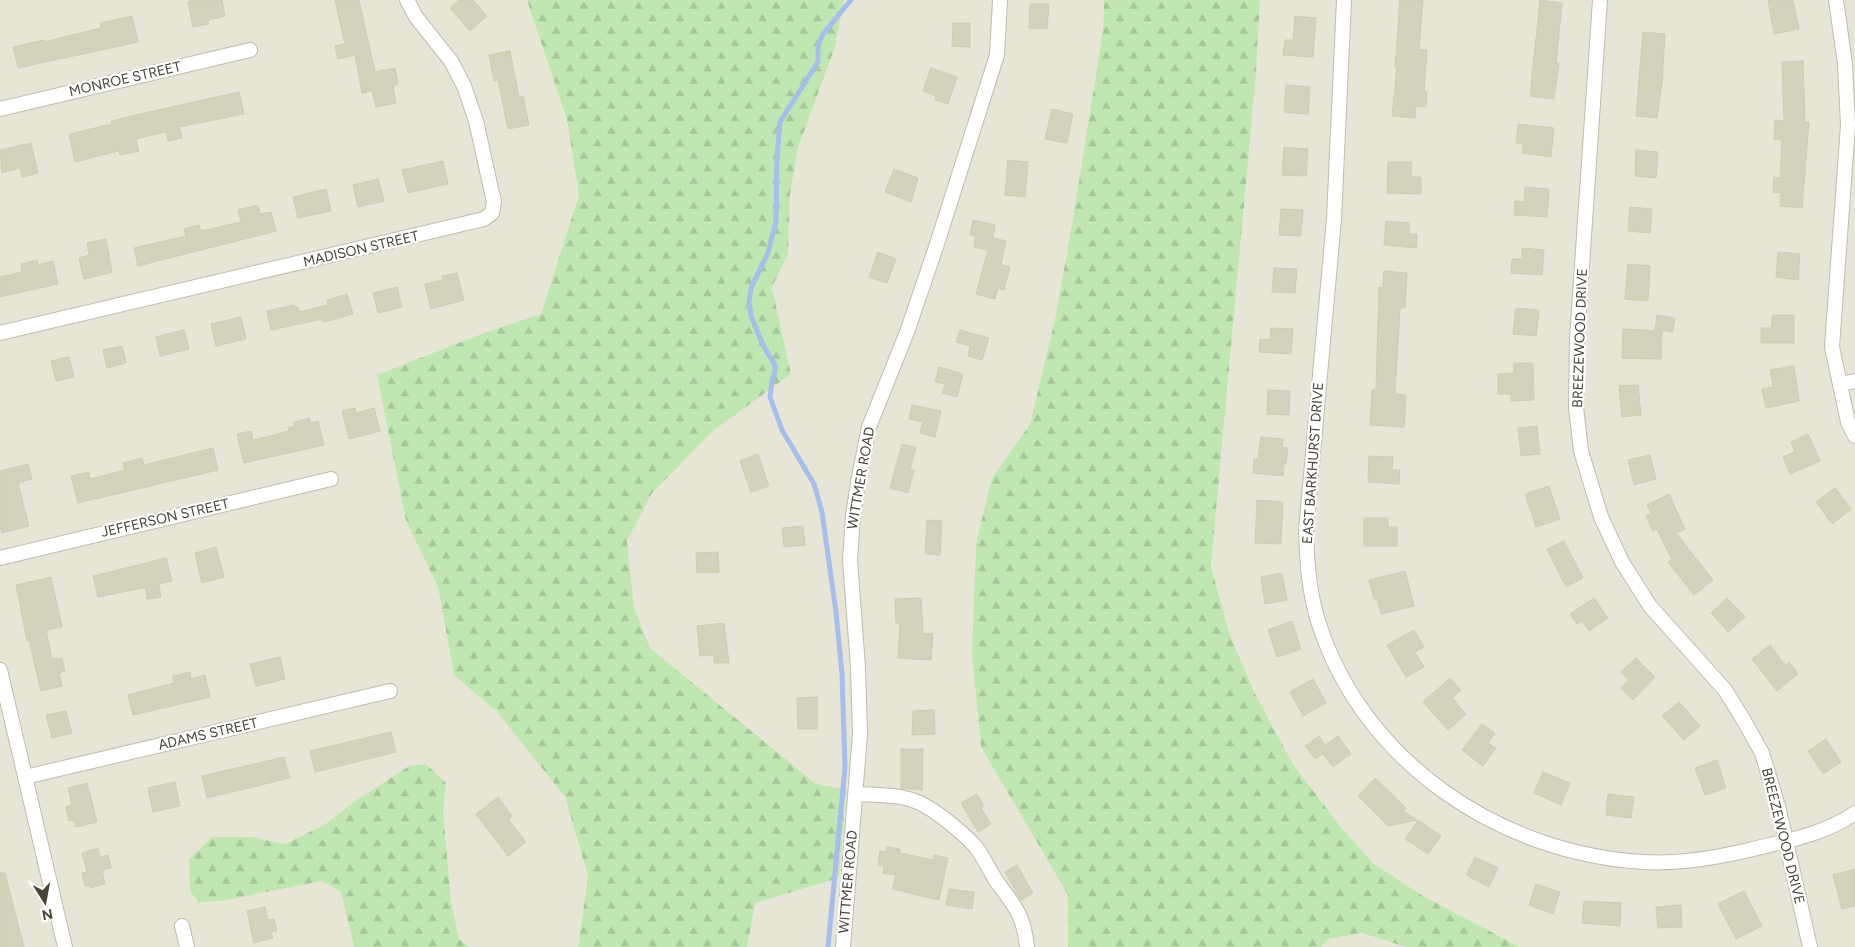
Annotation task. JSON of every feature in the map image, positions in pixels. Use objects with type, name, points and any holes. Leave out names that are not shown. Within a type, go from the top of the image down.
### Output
[{"type":"street","name":"MADISON STREET","points":[[0,333],[484,219],[492,213],[494,202],[470,100],[451,61],[416,17],[408,0]]},
{"type":"street","name":"WITTMER ROAD","points":[[843,947],[860,734],[860,698],[850,560],[853,515],[863,451],[871,420],[907,332],[933,256],[997,55],[1000,0]]},
{"type":"street","name":"EAST BARKHURST DRIVE","points":[[1344,0],[1334,219],[1306,531],[1308,572],[1318,622],[1334,664],[1358,703],[1389,743],[1428,780],[1449,796],[1501,827],[1582,854],[1645,862],[1668,862],[1727,855],[1824,830],[1841,823],[1855,813]]},
{"type":"street","name":"BREEZEWOOD DRIVE","points":[[1600,0],[1577,348],[1576,408],[1581,451],[1601,517],[1622,562],[1650,606],[1724,690],[1743,718],[1762,753],[1778,806],[1810,947]]},
{"type":"street","points":[[1836,0],[1846,64],[1848,125],[1832,347],[1848,422],[1855,436]]},
{"type":"street","name":"MONROE STREET","points":[[0,109],[250,50]]},
{"type":"street","points":[[1840,384],[1855,381]]},
{"type":"street","name":"JEFFERSON STREET","points":[[0,558],[331,479]]},
{"type":"street","points":[[0,670],[65,947]]},
{"type":"street","name":"ADAMS STREET","points":[[25,777],[390,690]]},
{"type":"street","points":[[856,794],[898,797],[919,803],[940,816],[974,846],[1021,916],[1025,931],[1026,947]]},
{"type":"street","points":[[182,926],[187,947]]},
{"type":"shaded area","points":[[0,0],[527,0],[567,120],[579,195],[541,314],[489,331],[377,375],[406,521],[438,587],[454,675],[497,712],[565,797],[588,876],[578,947],[470,947],[459,939],[451,901],[443,810],[446,784],[409,766],[358,799],[324,825],[285,844],[253,837],[199,903],[227,900],[322,881],[341,892],[354,947],[0,947]]},
{"type":"shaded area","points":[[844,0],[1104,0],[1103,30],[1055,319],[1030,424],[992,478],[976,543],[972,653],[981,747],[1068,895],[1068,947],[747,947],[755,903],[839,878],[816,784],[650,648],[634,608],[627,541],[652,493],[713,431],[791,374],[772,287],[788,255],[790,194],[798,148],[835,47]]},
{"type":"shaded area","points":[[1260,0],[1855,0],[1855,947],[1520,947],[1423,896],[1373,863],[1339,825],[1293,764],[1255,694],[1229,633],[1211,566],[1256,74]]},
{"type":"shaded area","points":[[1362,933],[1406,947],[1321,947],[1328,939]]},
{"type":"green space","points":[[527,0],[844,0],[835,47],[798,148],[790,194],[788,255],[772,287],[791,374],[713,431],[652,493],[627,541],[634,608],[650,648],[816,784],[846,789],[839,878],[755,903],[747,947],[578,947],[588,876],[565,797],[497,712],[454,675],[438,587],[406,521],[377,375],[489,331],[541,314],[579,195],[567,120]]},
{"type":"green space","points":[[1104,0],[1260,0],[1256,74],[1211,566],[1229,633],[1255,694],[1293,764],[1339,825],[1373,863],[1423,896],[1520,947],[1406,947],[1362,933],[1328,939],[1321,947],[1068,947],[1068,895],[981,747],[972,653],[976,543],[992,478],[1030,424],[1055,319],[1103,30]]},
{"type":"green space","points":[[426,764],[446,783],[443,810],[451,901],[459,939],[470,947],[354,947],[341,892],[322,881],[227,900],[199,903],[190,891],[189,859],[212,837],[253,837],[285,844],[324,825],[358,799],[409,766]]},
{"type":"building","points":[[194,0],[222,0],[225,16],[208,20],[209,24],[193,27],[188,2]]},
{"type":"building","points":[[335,0],[359,0],[375,72],[395,68],[398,84],[393,86],[396,103],[376,107],[372,91],[362,93],[355,55],[338,59],[335,46],[345,44]]},
{"type":"building","points":[[459,0],[473,0],[487,16],[470,31],[450,8]]},
{"type":"building","points":[[1400,0],[1423,0],[1419,49],[1427,50],[1424,91],[1427,92],[1426,107],[1416,106],[1415,118],[1392,116],[1397,68],[1395,68]]},
{"type":"building","points":[[1540,0],[1562,3],[1556,63],[1559,63],[1554,99],[1530,96]]},
{"type":"building","points":[[1768,0],[1793,0],[1799,29],[1774,34]]},
{"type":"building","points":[[1030,4],[1049,4],[1047,29],[1029,28]]},
{"type":"building","points":[[132,16],[138,42],[18,68],[13,47],[44,40],[44,42],[101,28],[100,23]]},
{"type":"building","points":[[1295,16],[1316,18],[1313,57],[1283,55],[1285,40],[1293,40]]},
{"type":"building","points":[[953,23],[970,23],[970,47],[952,46]]},
{"type":"building","points":[[1643,32],[1665,34],[1662,83],[1657,118],[1636,116]]},
{"type":"building","points":[[510,51],[519,97],[523,96],[529,125],[508,129],[498,80],[494,81],[489,55]]},
{"type":"building","points":[[1803,61],[1805,122],[1809,122],[1802,208],[1780,206],[1781,193],[1773,192],[1774,177],[1780,178],[1782,140],[1774,139],[1775,120],[1784,121],[1782,62]]},
{"type":"building","points":[[931,68],[957,77],[948,104],[935,100],[936,96],[923,91]]},
{"type":"building","points":[[1286,85],[1310,87],[1308,114],[1284,112]]},
{"type":"building","points":[[239,92],[244,114],[179,127],[182,138],[168,141],[166,132],[136,139],[139,151],[120,155],[119,151],[75,162],[69,134],[112,124],[111,121]]},
{"type":"building","points":[[1052,109],[1073,114],[1067,143],[1045,139]]},
{"type":"building","points":[[1518,124],[1554,128],[1551,157],[1522,153],[1523,143],[1516,143]]},
{"type":"building","points":[[31,143],[38,173],[22,177],[20,168],[2,173],[0,150]]},
{"type":"building","points":[[1284,147],[1308,149],[1306,176],[1282,175]]},
{"type":"building","points":[[1636,150],[1658,152],[1656,178],[1635,176]]},
{"type":"building","points":[[1008,160],[1028,162],[1025,197],[1005,195]]},
{"type":"building","points":[[443,161],[448,184],[408,193],[402,170]]},
{"type":"building","points":[[1388,162],[1412,162],[1411,177],[1421,177],[1421,194],[1387,193]]},
{"type":"building","points":[[894,169],[918,178],[911,202],[885,192]]},
{"type":"building","points":[[378,179],[384,201],[358,207],[353,185]]},
{"type":"building","points":[[1525,187],[1549,189],[1547,217],[1514,215],[1515,201],[1524,202]]},
{"type":"building","points":[[326,189],[331,211],[298,218],[293,197]]},
{"type":"building","points":[[258,205],[260,214],[271,212],[276,231],[138,266],[134,248],[186,236],[184,229],[199,225],[201,231],[241,222],[238,210]]},
{"type":"building","points":[[1630,207],[1652,209],[1650,233],[1628,231]]},
{"type":"building","points":[[1281,209],[1303,210],[1301,236],[1279,235]]},
{"type":"building","points":[[973,220],[995,225],[993,238],[1006,241],[1001,265],[1010,267],[1004,290],[998,288],[995,299],[976,294],[988,250],[974,247],[976,236],[970,235]]},
{"type":"building","points":[[1386,221],[1409,223],[1409,234],[1417,234],[1416,248],[1384,245]]},
{"type":"building","points":[[106,239],[112,272],[84,279],[79,258],[89,255],[87,243]]},
{"type":"building","points":[[1522,248],[1544,250],[1542,275],[1511,273],[1512,259],[1522,259]]},
{"type":"building","points":[[878,252],[896,259],[887,283],[869,277]]},
{"type":"building","points":[[1778,252],[1800,254],[1798,280],[1776,277]]},
{"type":"building","points":[[37,260],[38,265],[53,261],[58,284],[0,297],[0,277],[22,272],[21,264]]},
{"type":"building","points":[[1628,264],[1650,266],[1648,301],[1625,299]]},
{"type":"building","points":[[1274,268],[1297,269],[1295,293],[1272,292]]},
{"type":"building","points":[[1384,271],[1407,273],[1405,308],[1400,308],[1395,394],[1406,395],[1404,427],[1370,425],[1372,390],[1376,390],[1379,287],[1383,288]]},
{"type":"building","points":[[457,273],[464,300],[431,309],[425,284],[443,280],[442,276]]},
{"type":"building","points":[[397,287],[402,307],[378,313],[373,293]]},
{"type":"building","points":[[347,294],[353,314],[323,322],[322,319],[271,330],[267,311],[294,305],[298,307],[299,312],[328,305],[327,300]]},
{"type":"building","points":[[1516,308],[1539,310],[1536,336],[1513,334]]},
{"type":"building","points":[[1657,315],[1675,318],[1673,332],[1655,329]]},
{"type":"building","points":[[1772,315],[1794,315],[1794,343],[1761,343],[1761,328],[1772,328]]},
{"type":"building","points":[[241,317],[246,339],[216,346],[211,324]]},
{"type":"building","points":[[1271,328],[1293,329],[1291,354],[1259,352],[1260,339],[1270,340]]},
{"type":"building","points":[[1623,329],[1662,331],[1661,359],[1622,358]]},
{"type":"building","points":[[184,330],[189,349],[160,356],[156,337]]},
{"type":"building","points":[[960,330],[989,338],[982,360],[968,356],[970,346],[956,342]]},
{"type":"building","points":[[122,346],[126,363],[107,368],[103,350]]},
{"type":"building","points":[[69,357],[74,377],[56,381],[51,361]]},
{"type":"building","points":[[1514,363],[1533,363],[1534,400],[1511,401],[1511,394],[1498,394],[1498,374],[1514,373]]},
{"type":"building","points":[[1794,366],[1799,401],[1766,408],[1762,389],[1773,387],[1770,370]]},
{"type":"building","points":[[939,367],[963,374],[957,397],[942,393],[945,384],[935,382]]},
{"type":"building","points":[[1638,385],[1641,415],[1622,417],[1619,386]]},
{"type":"building","points":[[1268,390],[1290,391],[1289,415],[1267,414]]},
{"type":"building","points":[[912,405],[941,411],[935,437],[920,433],[923,422],[909,419]]},
{"type":"building","points":[[355,408],[356,413],[374,408],[380,431],[349,439],[342,411]]},
{"type":"building","points":[[309,418],[311,423],[318,421],[324,445],[244,463],[237,434],[251,431],[253,440],[289,431],[288,428],[295,426],[294,422]]},
{"type":"building","points":[[1537,426],[1540,454],[1521,456],[1518,428]]},
{"type":"building","points":[[1808,434],[1820,461],[1790,474],[1783,457],[1795,452],[1791,442]]},
{"type":"building","points":[[1261,437],[1283,439],[1282,447],[1288,448],[1283,476],[1253,473],[1254,459],[1258,459]]},
{"type":"building","points":[[902,444],[916,447],[910,469],[914,470],[908,493],[890,488]]},
{"type":"building","points":[[213,448],[218,470],[78,503],[71,476],[89,472],[90,479],[125,470],[123,463],[142,458],[144,465]]},
{"type":"building","points":[[758,454],[769,486],[751,492],[740,461]]},
{"type":"building","points":[[1650,455],[1656,479],[1634,485],[1628,460]]},
{"type":"building","points":[[1369,456],[1393,457],[1392,470],[1400,470],[1399,484],[1368,482]]},
{"type":"building","points":[[28,464],[32,479],[18,483],[29,526],[2,533],[0,526],[0,471]]},
{"type":"building","points":[[1549,486],[1560,519],[1536,527],[1525,494]]},
{"type":"building","points":[[1835,488],[1851,509],[1832,524],[1816,502]]},
{"type":"building","points":[[1669,494],[1685,529],[1676,533],[1713,580],[1694,595],[1668,562],[1672,560],[1657,529],[1653,531],[1646,516],[1651,513],[1647,505]]},
{"type":"building","points":[[1257,500],[1283,502],[1281,544],[1255,543]]},
{"type":"building","points":[[1364,518],[1388,518],[1388,527],[1397,527],[1397,546],[1364,546]]},
{"type":"building","points":[[927,520],[942,521],[940,555],[925,554]]},
{"type":"building","points":[[803,526],[805,545],[784,547],[782,528]]},
{"type":"building","points":[[1564,541],[1583,578],[1566,587],[1547,549]]},
{"type":"building","points":[[216,547],[224,577],[202,583],[195,553]]},
{"type":"building","points":[[718,552],[719,572],[697,573],[696,553]]},
{"type":"building","points":[[166,558],[172,581],[159,584],[161,597],[147,599],[146,588],[142,588],[98,597],[93,576]]},
{"type":"building","points":[[1405,571],[1414,606],[1381,614],[1377,599],[1374,599],[1369,580]]},
{"type":"building","points":[[1282,573],[1287,600],[1265,604],[1261,577]]},
{"type":"building","points":[[51,577],[62,627],[46,630],[52,659],[62,658],[65,671],[59,673],[62,686],[41,691],[29,640],[27,641],[16,585]]},
{"type":"building","points":[[921,598],[923,633],[933,634],[931,660],[898,658],[900,623],[896,623],[895,599]]},
{"type":"building","points":[[1594,598],[1608,618],[1589,631],[1582,621],[1577,624],[1570,614]]},
{"type":"building","points":[[1727,598],[1745,617],[1728,632],[1711,613]]},
{"type":"building","points":[[1292,621],[1301,649],[1277,657],[1268,630]]},
{"type":"building","points":[[724,623],[729,663],[714,663],[714,655],[700,656],[697,626]]},
{"type":"building","points":[[1414,630],[1424,647],[1415,652],[1424,667],[1406,677],[1387,645]]},
{"type":"building","points":[[1770,645],[1785,665],[1789,662],[1798,674],[1777,691],[1752,659]]},
{"type":"building","points":[[280,657],[285,679],[256,686],[250,664]]},
{"type":"building","points":[[1636,658],[1655,677],[1633,700],[1621,688],[1629,680],[1621,672]]},
{"type":"building","points":[[190,672],[191,679],[205,675],[210,697],[133,715],[128,695],[174,683],[173,676]]},
{"type":"building","points":[[1450,678],[1461,690],[1452,698],[1466,714],[1448,730],[1423,702]]},
{"type":"building","points":[[1313,679],[1326,703],[1303,716],[1290,692]]},
{"type":"building","points":[[817,697],[817,729],[798,729],[797,698]]},
{"type":"building","points":[[1679,702],[1700,726],[1684,740],[1662,716]]},
{"type":"building","points":[[934,710],[935,734],[912,735],[913,711]]},
{"type":"building","points":[[66,711],[72,733],[52,738],[46,715]]},
{"type":"building","points":[[1482,724],[1495,733],[1488,743],[1496,748],[1483,766],[1462,750]]},
{"type":"building","points":[[391,732],[396,752],[315,772],[310,751]]},
{"type":"building","points":[[1319,736],[1325,745],[1338,736],[1351,754],[1333,767],[1323,754],[1315,759],[1305,746]]},
{"type":"building","points":[[1826,739],[1841,762],[1823,774],[1808,751]]},
{"type":"building","points":[[901,749],[923,749],[922,790],[901,788]]},
{"type":"building","points":[[284,757],[290,778],[207,798],[202,776]]},
{"type":"building","points":[[1717,760],[1726,788],[1705,795],[1695,768]]},
{"type":"building","points":[[1543,772],[1570,783],[1561,805],[1534,793]]},
{"type":"building","points":[[1375,778],[1406,808],[1403,811],[1417,820],[1388,826],[1358,796]]},
{"type":"building","points":[[175,782],[180,806],[153,812],[148,788]]},
{"type":"building","points":[[87,783],[97,822],[76,827],[74,820],[69,821],[66,807],[72,805],[68,788]]},
{"type":"building","points":[[977,794],[984,806],[981,808],[991,824],[978,832],[961,803]]},
{"type":"building","points":[[1608,794],[1634,797],[1631,818],[1606,815]]},
{"type":"building","points":[[498,797],[512,816],[508,819],[526,842],[508,856],[476,814]]},
{"type":"building","points":[[1418,820],[1441,836],[1428,854],[1405,839]]},
{"type":"building","points":[[887,847],[900,849],[900,853],[933,860],[934,855],[948,858],[939,900],[892,889],[896,875],[883,873],[884,866],[878,865],[880,851],[886,852]]},
{"type":"building","points":[[98,848],[100,857],[108,855],[111,868],[102,870],[105,884],[90,888],[89,885],[85,886],[82,873],[87,872],[82,853]]},
{"type":"building","points":[[1475,857],[1498,868],[1489,887],[1466,875]]},
{"type":"building","points":[[1017,865],[1033,893],[1021,900],[1005,872]]},
{"type":"building","points":[[1855,869],[1855,906],[1842,909],[1833,875]]},
{"type":"building","points":[[0,873],[5,873],[24,947],[0,947]]},
{"type":"building","points":[[1536,884],[1560,892],[1553,914],[1529,905]]},
{"type":"building","points":[[949,889],[974,892],[972,909],[946,905]]},
{"type":"building","points":[[1744,891],[1762,926],[1736,939],[1718,904]]},
{"type":"building","points":[[1584,901],[1621,903],[1620,926],[1582,923]]},
{"type":"building","points":[[1681,905],[1682,927],[1658,928],[1656,907]]},
{"type":"building","points":[[265,907],[268,920],[274,919],[277,931],[271,932],[273,938],[254,943],[247,911]]},
{"type":"waterway","points":[[828,947],[845,767],[842,674],[836,612],[822,512],[814,484],[782,430],[770,397],[775,365],[763,345],[751,316],[749,302],[751,288],[768,253],[776,221],[777,158],[780,122],[818,62],[818,45],[823,34],[851,0]]}]
